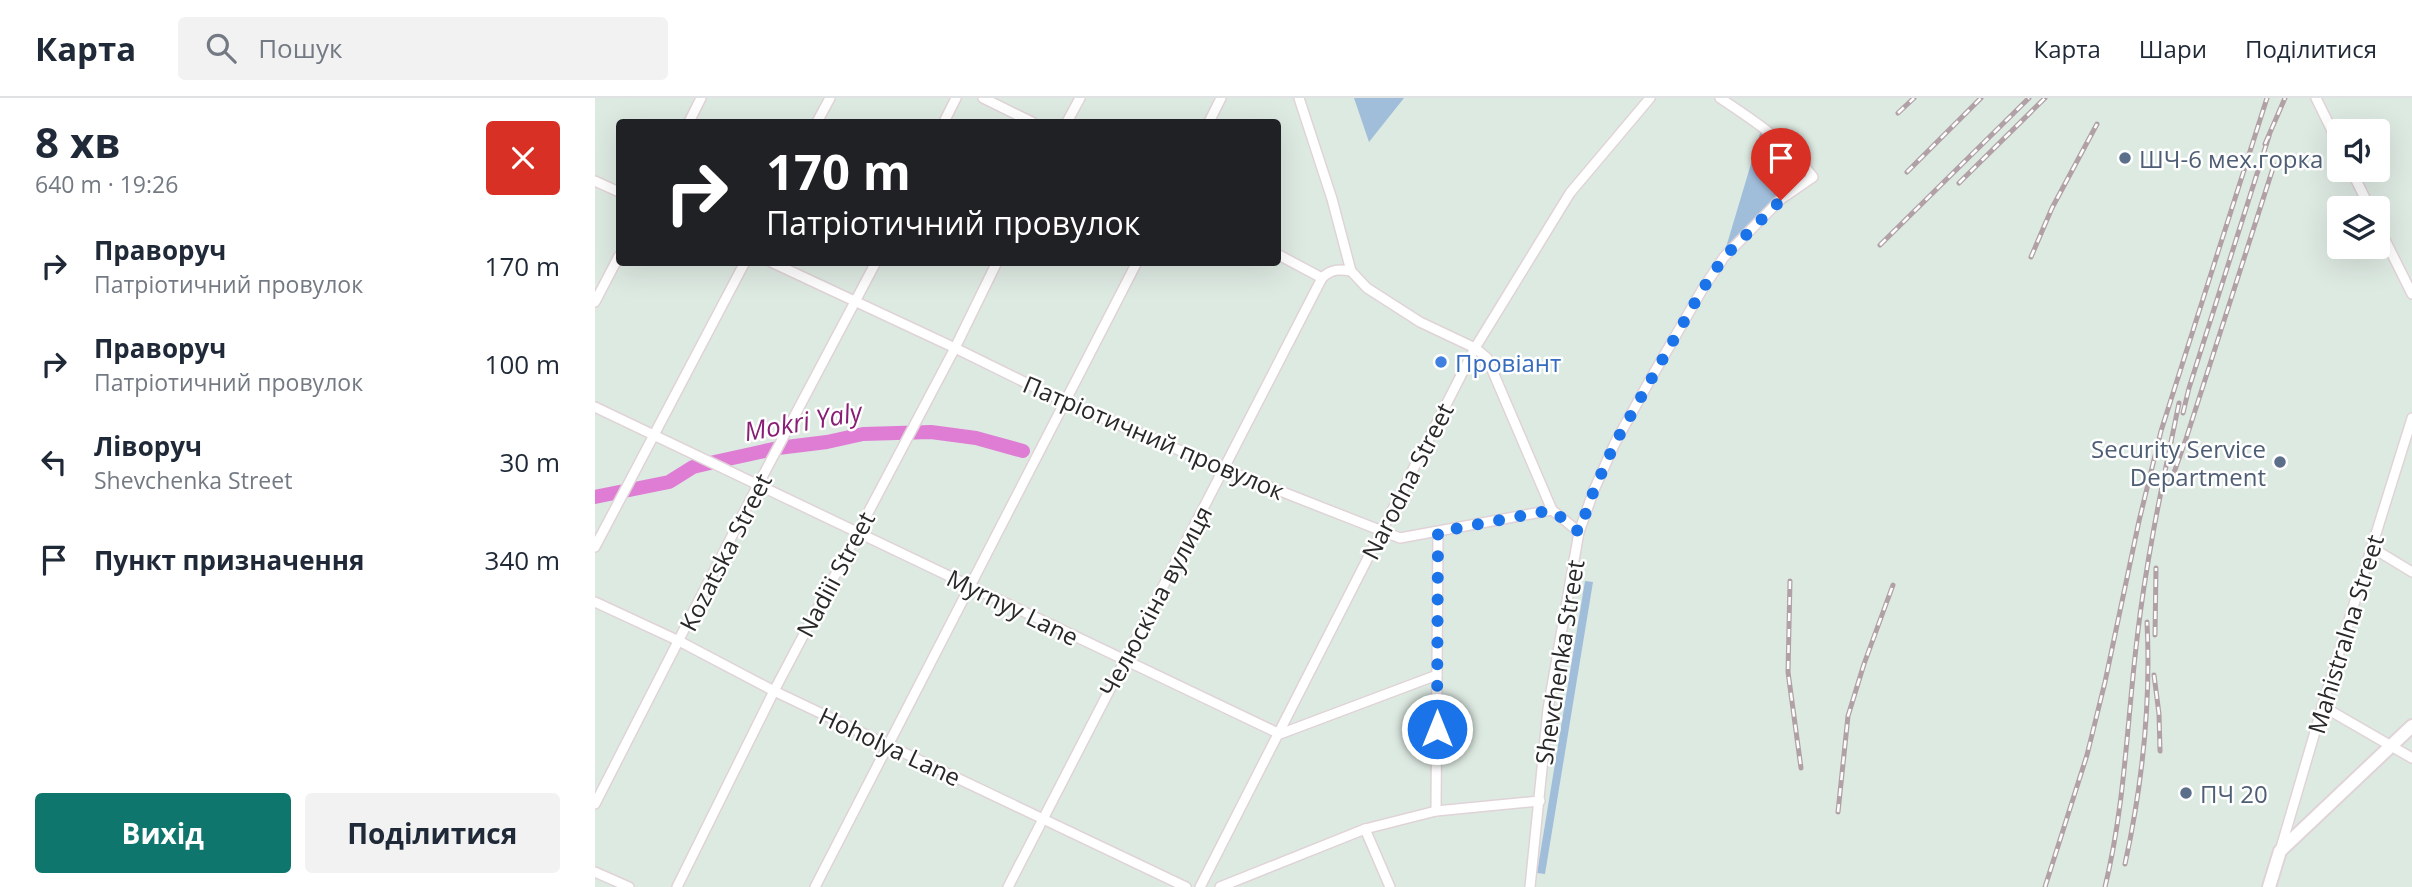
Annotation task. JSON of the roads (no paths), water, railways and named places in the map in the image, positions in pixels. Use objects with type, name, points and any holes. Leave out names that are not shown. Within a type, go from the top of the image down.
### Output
[{"type":"main road","points":[[2269,887],[2280,851],[2412,726]]},
{"type":"street","points":[[690,119],[701,98]]},
{"type":"street","points":[[819,119],[830,98]]},
{"type":"street","points":[[946,119],[956,98]]},
{"type":"street","points":[[983,98],[1026,119]]},
{"type":"street","points":[[1069,119],[1080,98]]},
{"type":"street","points":[[1210,119],[1221,98]]},
{"type":"street","points":[[1299,98],[1332,199],[1351,271],[1367,288],[1410,315],[1475,348],[1487,358],[1552,510],[1579,532]]},
{"type":"street","name":"Narodna Street","points":[[1200,887],[1475,348],[1570,193],[1650,98]]},
{"type":"street","name":"Shevchenka Street","points":[[1530,887],[1548,709],[1579,532],[1594,490],[1615,443],[1702,290],[1724,257],[1781,200],[1813,177],[1796,154],[1720,98]]},
{"type":"street","points":[[2316,98],[2327,120]]},
{"type":"street","points":[[595,181],[616,191]]},
{"type":"street","points":[[2390,250],[2412,294]]},
{"type":"street","points":[[1281,256],[1322,278],[1328,272],[1339,269],[1351,271]]},
{"type":"street","points":[[595,302],[616,262]]},
{"type":"street","points":[[595,547],[743,266]]},
{"type":"street","name":"Патріотичний провулок","points":[[779,266],[1065,402],[1224,469],[1400,538],[1552,510]]},
{"type":"street","name":"Kozatska Street","points":[[595,804],[758,485],[874,266]]},
{"type":"street","name":"Nadiii Street","points":[[677,887],[774,691],[955,348],[995,266]]},
{"type":"street","points":[[815,887],[1135,266]]},
{"type":"street","name":"Челюскіна вулиця","points":[[1008,887],[1322,278]]},
{"type":"street","name":"Myrnyy Lane","points":[[595,407],[1280,734]]},
{"type":"street","name":"Mahistralna Street","points":[[2280,851],[2322,706],[2412,418]]},
{"type":"street","points":[[1436,811],[1438,532]]},
{"type":"street","points":[[2371,547],[2412,572]]},
{"type":"street","name":"Hoholya Lane","points":[[595,602],[774,691],[1186,887]]},
{"type":"street","points":[[1280,734],[1437,675]]},
{"type":"street","points":[[2322,706],[2412,758]]},
{"type":"street","points":[[1220,887],[1365,829],[1436,811],[1540,801]]},
{"type":"street","points":[[1365,829],[1389,887]]},
{"type":"street","points":[[595,872],[629,887]]},
{"type":"waterway","name":"Mokri Yaly","points":[[595,497],[669,482],[693,467],[710,463],[863,434],[931,432],[976,438],[1023,451]]},
{"type":"railway","points":[[1898,113],[1914,98]]},
{"type":"railway","points":[[1907,172],[1981,98]]},
{"type":"railway","points":[[1880,245],[2029,98]]},
{"type":"railway","points":[[1959,183],[2045,98]]},
{"type":"railway","points":[[2045,887],[2087,755],[2161,431],[2267,98]]},
{"type":"railway","points":[[2265,144],[2285,98]]},
{"type":"railway","points":[[2031,257],[2052,208],[2097,124]]},
{"type":"railway","points":[[2183,413],[2269,136]]},
{"type":"railway","points":[[2171,481],[2274,165]]},
{"type":"railway","points":[[2105,887],[2117,825],[2145,580],[2179,403]]},
{"type":"railway","points":[[2155,635],[2156,568]]},
{"type":"railway","points":[[1790,581],[1788,672],[1801,768]]},
{"type":"railway","points":[[1838,812],[1848,716],[1893,585]]},
{"type":"railway","points":[[2125,864],[2144,744],[2148,683],[2147,622]]},
{"type":"railway","points":[[2154,675],[2160,751]]},
{"type":"place","name":"ШЧ-6 мех.горка","points":[[2125,158]]},
{"type":"place","name":"Провіант","points":[[1441,362]]},
{"type":"place","name":"Security Service Department","points":[[2280,462]]},
{"type":"place","name":"ПЧ 20","points":[[2186,793]]}]
